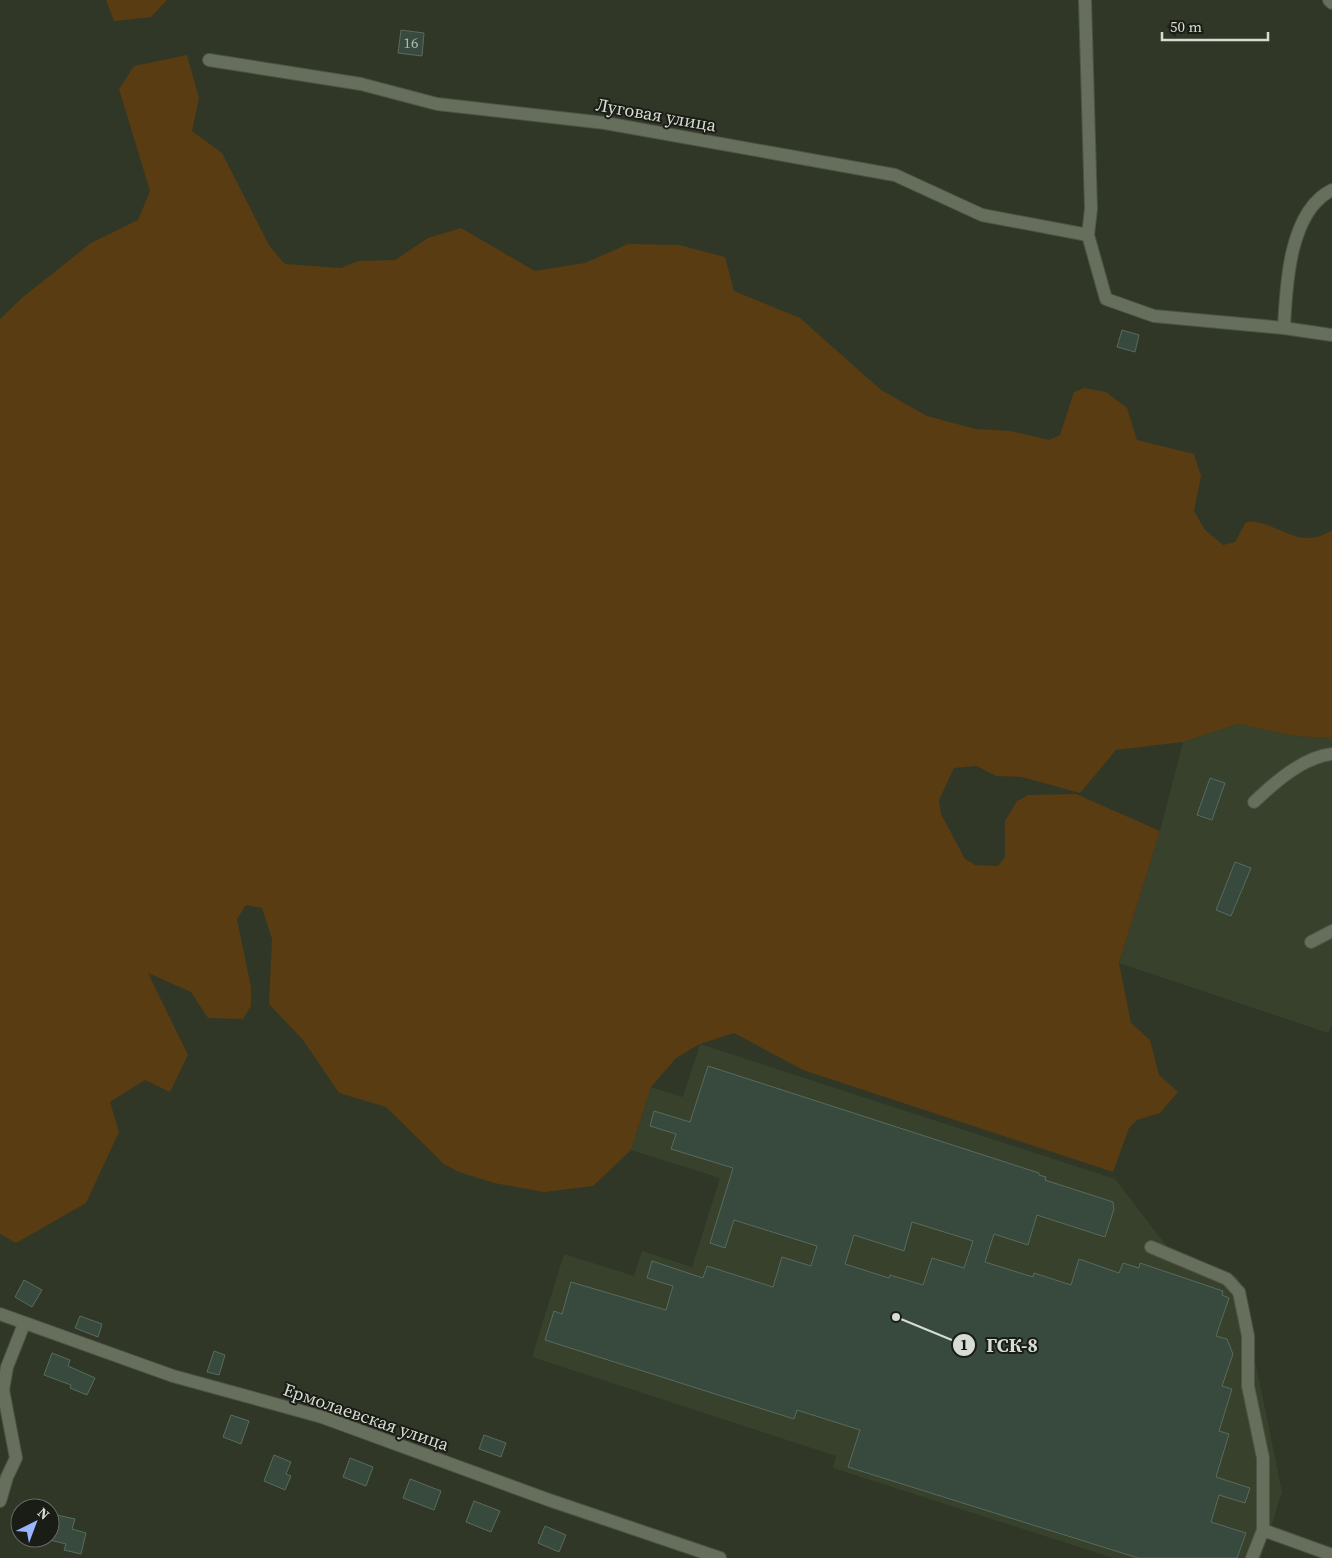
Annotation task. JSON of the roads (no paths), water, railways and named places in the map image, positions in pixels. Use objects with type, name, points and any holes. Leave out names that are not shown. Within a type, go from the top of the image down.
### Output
[{"type":"street","points":[[1085,0],[1091,210],[1088,234],[1106,299],[1154,316],[1284,328],[1332,335]]},
{"type":"street","name":"Луговая улица","points":[[209,60],[361,84],[437,104],[605,123],[894,175],[982,215],[1088,234]]},
{"type":"street","points":[[1284,328],[1287,278],[1295,243],[1311,208],[1323,195],[1332,190]]},
{"type":"street","points":[[1254,802],[1282,776],[1324,755],[1332,754]]},
{"type":"street","points":[[1310,942],[1332,931]]},
{"type":"street","points":[[1150,1247],[1227,1279],[1239,1292],[1248,1336],[1248,1386],[1263,1458],[1263,1530],[1252,1558]]},
{"type":"street","name":"Ермолаевская улица","points":[[0,1314],[172,1376],[322,1417],[549,1500],[720,1558]]},
{"type":"street","points":[[0,1501],[7,1477],[16,1458],[3,1390],[7,1367],[24,1324]]},
{"type":"street","points":[[1263,1530],[1332,1555]]},
{"type":"place","name":"ГСК-8","points":[[896,1317]]}]
